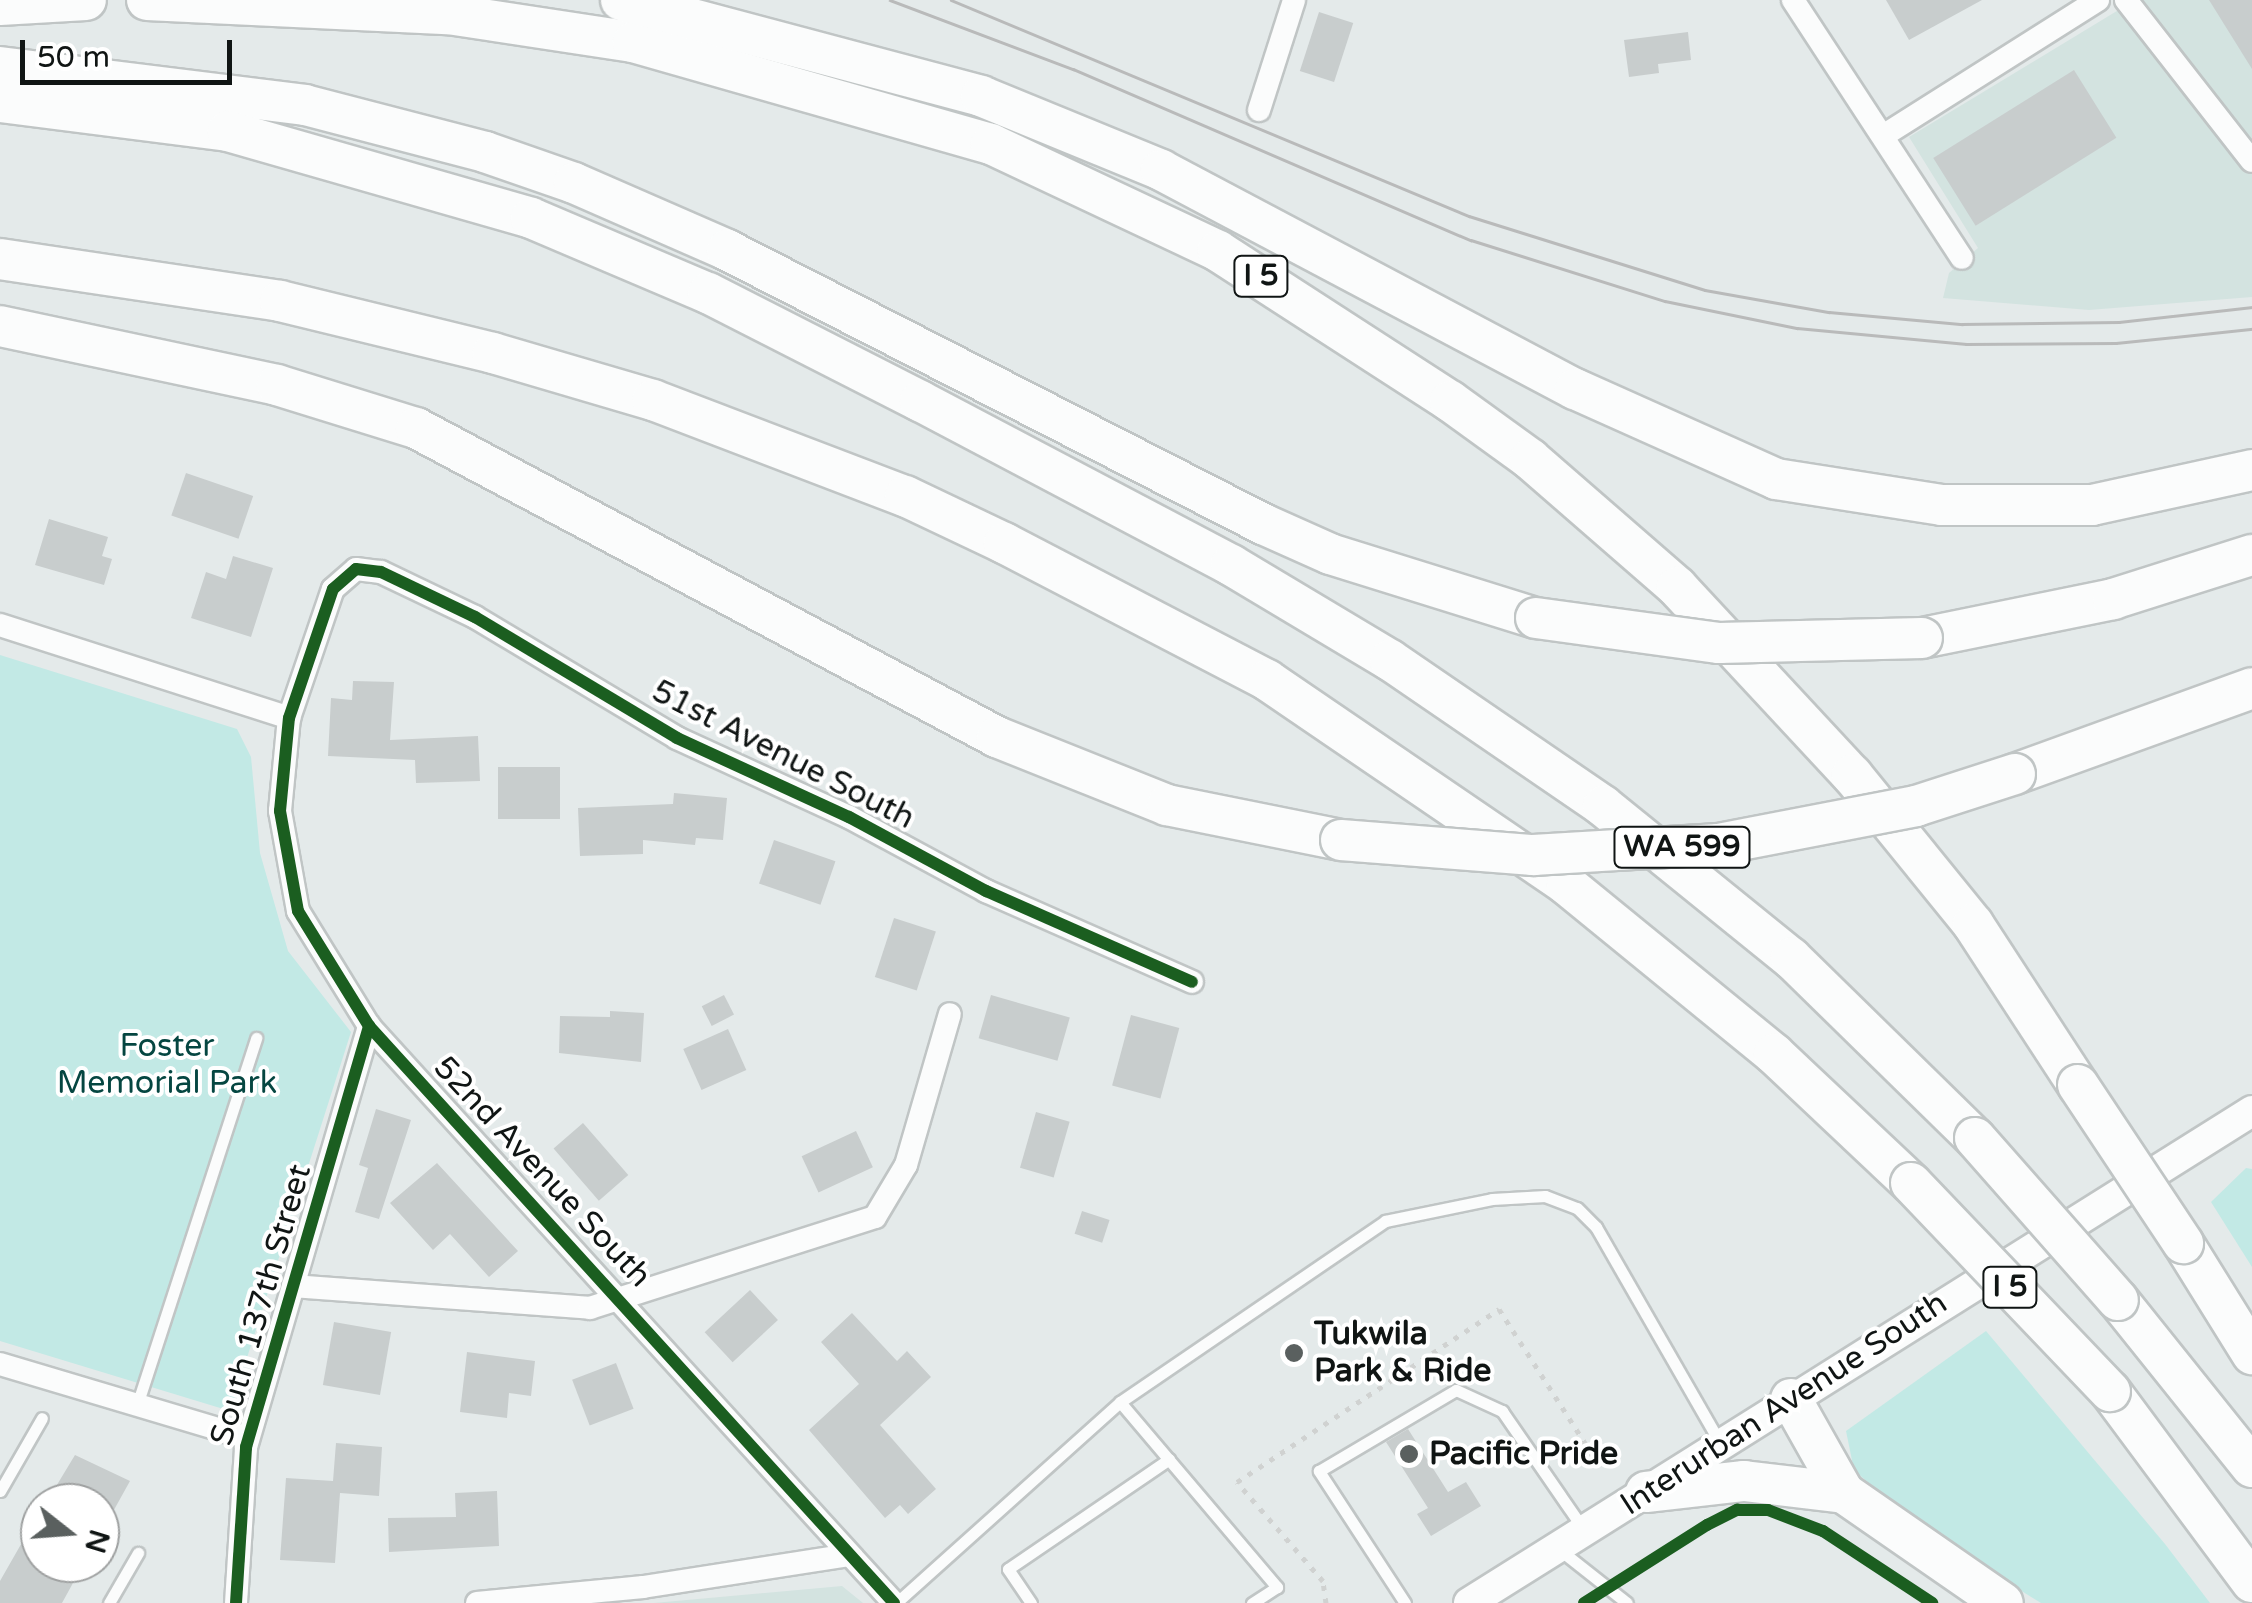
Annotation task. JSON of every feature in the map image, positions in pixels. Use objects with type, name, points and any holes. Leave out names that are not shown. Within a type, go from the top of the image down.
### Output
[{"type":"highway","points":[[0,5],[86,0]]},
{"type":"highway","name":"I 5","points":[[146,0],[448,14],[633,42],[990,144],[1218,252],[1450,401],[1530,460],[1677,587],[1852,775],[1948,894],[2078,1085],[2252,1354]]},
{"type":"highway","points":[[621,0],[981,96],[1161,170],[1575,389],[1776,480],[1942,505],[2092,505],[2252,470]]},
{"type":"highway","points":[[0,67],[304,104],[452,142],[574,183],[727,250],[1263,524],[1330,554],[1536,618],[1719,643],[1922,638],[2113,600],[2252,554]]},
{"type":"highway","name":"I 5","points":[[0,102],[228,131],[531,218],[708,293],[920,401],[1231,565],[1390,660],[1603,806],[1791,958],[1974,1138],[2118,1300],[2252,1466]]},
{"type":"highway","name":"I 5","points":[[0,259],[280,301],[510,358],[653,400],[904,496],[1004,543],[1267,680],[1566,884],[1774,1054],[1911,1183],[2110,1391],[2252,1582]]},
{"type":"highway","name":"WA 599","points":[[0,326],[277,385],[416,428],[997,737],[1168,804],[1340,840],[1533,855],[1719,844],[1916,806],[2015,774],[2114,738],[2252,665]]},
{"type":"highway","points":[[2114,738],[2252,688]]},
{"type":"highway","points":[[1791,1400],[1844,1492],[2003,1603]]},
{"type":"highway","points":[[1646,1492],[1744,1480],[1844,1492]]},
{"type":"main road","name":"Interurban Avenue South","points":[[1469,1603],[2252,1111]]},
{"type":"street","points":[[1259,110],[1294,0]]},
{"type":"street","points":[[1793,0],[1886,134],[1962,258]]},
{"type":"street","points":[[1886,134],[2098,0]]},
{"type":"street","points":[[2126,0],[2252,161]]},
{"type":"street","name":"52nd Avenue South","points":[[356,569],[333,589],[288,718],[280,812],[298,911],[369,1026],[624,1301],[895,1603]]},
{"type":"street","name":"51st Avenue South","points":[[356,569],[381,572],[475,617],[677,738],[849,817],[986,891],[1192,982]]},
{"type":"street","points":[[0,624],[288,718]]},
{"type":"street","points":[[292,1286],[564,1310],[624,1301],[875,1216],[906,1165],[950,1014]]},
{"type":"street","name":"South 137th Street","points":[[236,1603],[248,1438],[369,1026]]},
{"type":"street","points":[[0,1364],[248,1438]]},
{"type":"street","points":[[477,1603],[648,1595],[850,1555]]},
{"type":"lane","points":[[136,1406],[256,1038]]},
{"type":"lane","points":[[895,1603],[1120,1402],[1385,1221],[1503,1197],[1545,1196],[1577,1208],[1596,1227],[1722,1445]]},
{"type":"lane","points":[[1405,1603],[1320,1471],[1456,1390],[1502,1411],[1585,1530]]},
{"type":"lane","points":[[1120,1402],[1278,1587],[1252,1603]]},
{"type":"lane","points":[[0,1491],[42,1418]]},
{"type":"lane","points":[[1031,1603],[1008,1569],[1169,1460]]},
{"type":"lane","points":[[1558,1547],[1627,1603]]},
{"type":"lane","points":[[109,1603],[138,1552]]},
{"type":"shaded area","points":[[2135,0],[2252,0],[2252,297],[2089,310],[1943,298],[1949,273],[1978,248],[1909,137]]},
{"type":"shaded area","points":[[842,1586],[863,1603],[654,1603]]},
{"type":"green space","name":"Foster Memorial Park","points":[[0,655],[237,729],[251,757],[260,853],[288,951],[351,1032],[230,1411],[0,1341]]},
{"type":"green space","points":[[2246,1168],[2252,1169],[2252,1267],[2211,1202]]},
{"type":"green space","points":[[1986,1331],[2210,1603],[2041,1603],[1913,1523],[1854,1470],[1846,1431]]},
{"type":"building","points":[[1886,0],[1982,0],[1909,40]]},
{"type":"building","points":[[2209,0],[2252,0],[2252,69]]},
{"type":"building","points":[[1319,12],[1353,23],[1334,82],[1300,71]]},
{"type":"building","points":[[1688,32],[1691,60],[1658,64],[1659,73],[1629,77],[1624,40]]},
{"type":"building","points":[[2074,70],[2116,138],[1976,226],[1933,158]]},
{"type":"building","points":[[186,473],[253,496],[238,539],[171,516]]},
{"type":"building","points":[[49,519],[108,537],[102,556],[112,559],[104,585],[35,565]]},
{"type":"building","points":[[233,556],[273,568],[251,637],[191,618],[206,572],[226,579]]},
{"type":"building","points":[[353,681],[394,682],[390,740],[478,736],[480,781],[416,783],[415,760],[328,756],[331,698],[352,700]]},
{"type":"building","points":[[498,767],[560,767],[560,819],[498,819]]},
{"type":"building","points":[[674,793],[727,798],[723,840],[696,838],[695,845],[643,840],[643,854],[580,856],[578,808],[673,804]]},
{"type":"building","points":[[774,840],[835,861],[820,905],[759,883]]},
{"type":"building","points":[[894,918],[936,932],[917,991],[875,977]]},
{"type":"building","points":[[724,995],[734,1015],[712,1026],[702,1006]]},
{"type":"building","points":[[991,995],[1070,1018],[1057,1061],[979,1038]]},
{"type":"building","points":[[610,1011],[644,1013],[641,1062],[559,1053],[560,1016],[610,1017]]},
{"type":"building","points":[[1131,1015],[1179,1028],[1160,1098],[1112,1086]]},
{"type":"building","points":[[728,1029],[746,1070],[702,1090],[683,1049]]},
{"type":"building","points":[[376,1109],[411,1120],[379,1219],[355,1212],[368,1168],[359,1165]]},
{"type":"building","points":[[1036,1112],[1070,1122],[1054,1177],[1020,1168]]},
{"type":"building","points":[[583,1123],[628,1175],[599,1201],[554,1149]]},
{"type":"building","points":[[856,1131],[873,1167],[819,1193],[802,1156]]},
{"type":"building","points":[[437,1163],[518,1251],[489,1277],[450,1234],[433,1250],[390,1203]]},
{"type":"building","points":[[1082,1211],[1110,1220],[1102,1243],[1075,1234]]},
{"type":"building","points":[[750,1290],[778,1320],[733,1362],[705,1332]]},
{"type":"building","points":[[852,1313],[897,1361],[907,1351],[931,1377],[880,1425],[936,1489],[908,1514],[900,1505],[885,1518],[809,1430],[859,1384],[821,1342]]},
{"type":"building","points":[[334,1322],[391,1332],[380,1395],[323,1385]]},
{"type":"building","points":[[467,1352],[535,1361],[531,1396],[509,1393],[507,1418],[460,1412]]},
{"type":"building","points":[[616,1363],[634,1409],[590,1426],[572,1380]]},
{"type":"building","name":"Pacific Pride","points":[[1408,1429],[1448,1492],[1466,1482],[1481,1506],[1431,1536],[1417,1514],[1428,1508],[1386,1442]]},
{"type":"building","points":[[336,1443],[382,1447],[379,1496],[340,1493],[335,1563],[280,1560],[286,1478],[333,1481]]},
{"type":"building","points":[[75,1455],[130,1481],[120,1499],[120,1483],[58,1483]]},
{"type":"building","points":[[497,1491],[499,1546],[389,1552],[388,1518],[456,1517],[455,1493]]},
{"type":"building","points":[[20,1546],[20,1583],[73,1583],[62,1603],[0,1603],[0,1581]]},
{"type":"tram line","points":[[890,0],[1073,69],[1471,240],[1665,301],[1797,328],[1966,344],[2116,343],[2252,329]]},
{"type":"tram line","points":[[951,0],[1469,216],[1705,290],[1829,312],[1962,324],[2119,322],[2252,307]]},
{"type":"cycle path","points":[[894,1603],[369,1026],[298,911],[280,811],[289,718],[333,589],[356,569],[381,572],[475,617],[677,738],[849,817],[986,891],[1192,982]]},
{"type":"cycle path","points":[[236,1603],[246,1447],[369,1026]]},
{"type":"cycle path","points":[[1584,1603],[1737,1510],[1768,1510],[1823,1531],[1932,1603]]},
{"type":"place","name":"Tukwila Park & Ride","points":[[1294,1353]]},
{"type":"place","name":"Pacific Pride","points":[[1409,1454]]}]
